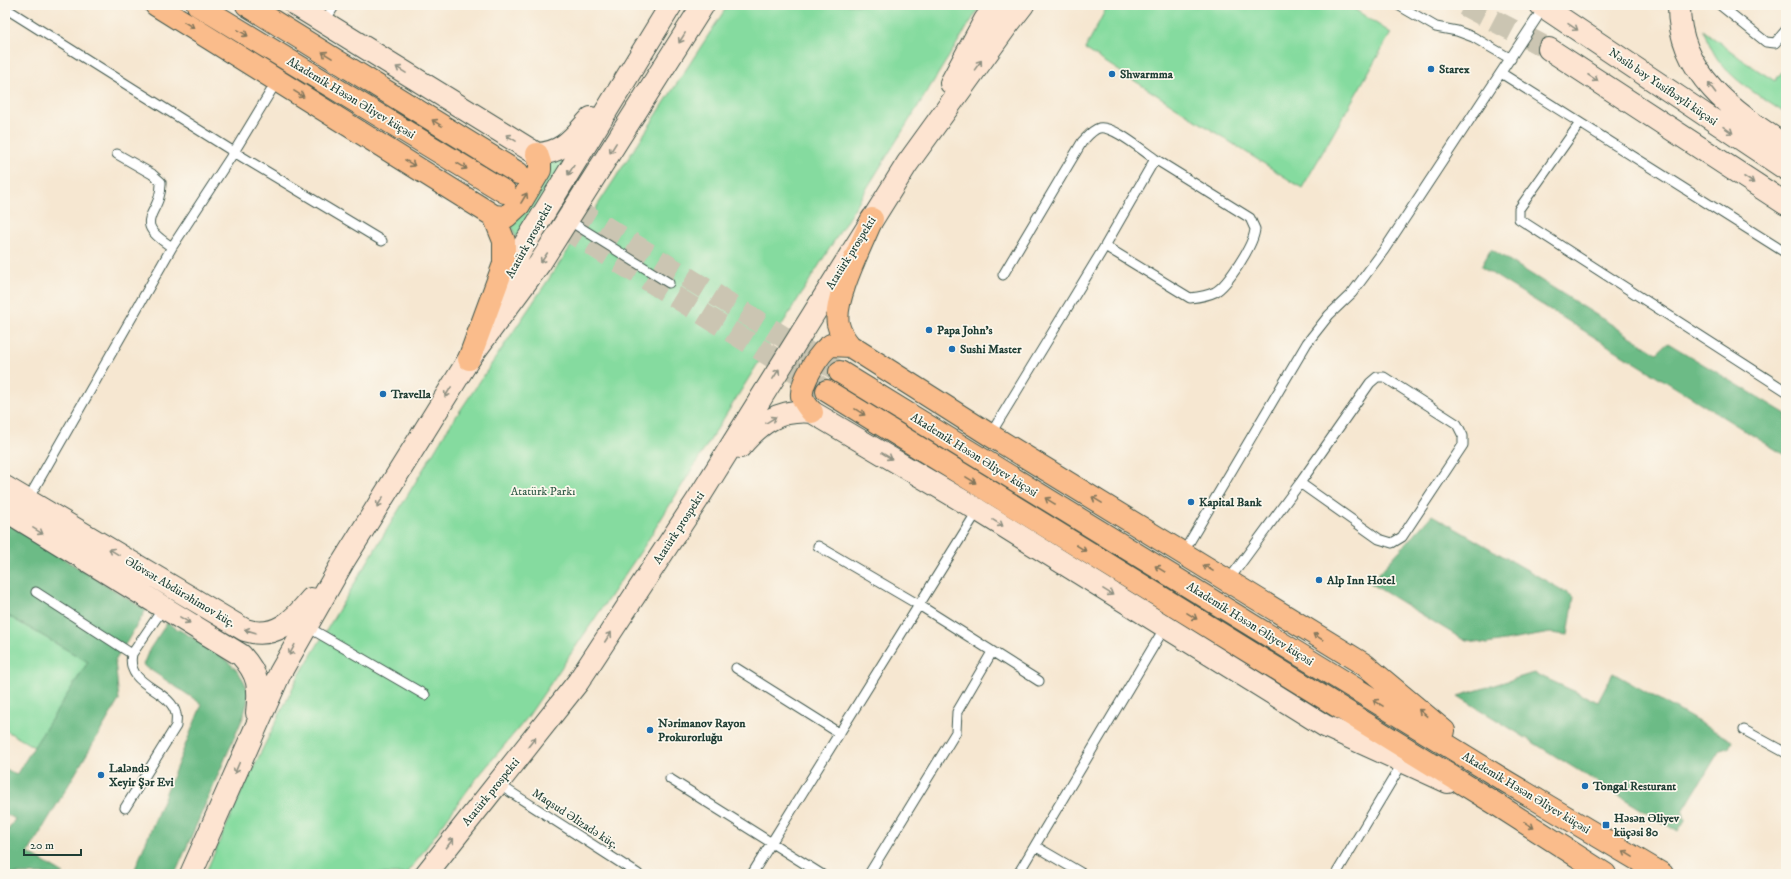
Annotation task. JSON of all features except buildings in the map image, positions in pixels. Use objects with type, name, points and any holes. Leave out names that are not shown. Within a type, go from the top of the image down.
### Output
[{"type":"main road","points":[[156,5],[494,216],[506,217],[519,205],[540,170],[540,163],[537,154],[329,14],[296,5]]},
{"type":"main road","name":"Akademik Həsən Əliyev küçəsi","points":[[198,5],[505,192]]},
{"type":"main road","name":"Akademik Həsən Əliyev küçəsi","points":[[247,5],[518,173]]},
{"type":"main road","name":"Atatürk prospekti","points":[[469,359],[520,252],[671,5]]},
{"type":"main road","name":"Atatürk prospekti","points":[[191,874],[254,728],[280,672],[343,562],[469,359],[540,264],[703,5]]},
{"type":"main road","name":"Atatürk prospekti","points":[[426,874],[578,682],[698,499],[906,164],[985,20],[996,5]]},
{"type":"main road","name":"Atatürk prospekti","points":[[906,164],[1006,26],[1023,5]]},
{"type":"main road","points":[[1680,5],[1681,34],[1693,63],[1715,93],[1745,120],[1786,146]]},
{"type":"main road","name":"Nəsib bəy Yusifbəyli küçəsi","points":[[1542,6],[1786,169]]},
{"type":"main road","points":[[1549,49],[1786,204]]},
{"type":"main road","points":[[537,154],[550,153],[564,146],[627,78]]},
{"type":"main road","points":[[469,359],[504,264],[504,242],[494,216]]},
{"type":"main road","points":[[872,219],[841,296],[838,311],[838,324],[842,335],[850,346],[990,435],[1365,665],[1507,782]]},
{"type":"main road","points":[[850,346],[831,345],[820,355],[803,386],[802,394],[804,402],[812,412],[978,510],[1325,726],[1496,804]]},
{"type":"main road","name":"Akademik Həsən Əliyev küçəsi","points":[[840,372],[1507,782],[1662,874]]},
{"type":"main road","name":"Akademik Həsən Əliyev küçəsi","points":[[827,391],[1496,804],[1605,874]]},
{"type":"main road","points":[[698,499],[749,436],[767,421],[781,414],[796,410],[812,412]]},
{"type":"main road","name":"Əlövsət Abdürəhimov küç.","points":[[5,486],[17,510],[164,607],[241,655],[252,667],[257,678],[259,690],[254,728]]},
{"type":"main road","name":"Əlövsət Abdürəhimov küç.","points":[[17,510],[238,627],[252,632],[264,633],[285,626],[299,614],[343,562]]},
{"type":"lane","points":[[1398,5],[1436,27],[1457,31],[1473,37],[1511,59]]},
{"type":"lane","points":[[1720,5],[1766,42],[1776,43],[1786,30]]},
{"type":"lane","points":[[1183,553],[1307,343],[1329,315],[1352,293],[1379,256],[1502,73],[1542,6]]},
{"type":"lane","points":[[5,8],[234,152],[382,242]]},
{"type":"lane","points":[[1502,73],[1786,253]]},
{"type":"lane","points":[[17,510],[172,247],[234,152],[277,80]]},
{"type":"lane","points":[[1580,123],[1519,209],[1519,219],[1786,391]]},
{"type":"lane","points":[[1003,275],[1082,142],[1095,130],[1106,128],[1114,131],[1155,159],[1250,218],[1255,229],[1251,241],[1224,284],[1216,292],[1190,298],[1105,246]]},
{"type":"lane","points":[[116,154],[152,174],[161,182],[161,191],[150,217],[149,224],[153,233],[172,247]]},
{"type":"lane","points":[[990,435],[1105,246],[1155,159]]},
{"type":"lane","points":[[568,220],[669,283]]},
{"type":"lane","points":[[1228,581],[1300,483],[1370,382],[1377,377],[1384,377],[1457,424],[1464,436],[1463,445],[1402,537],[1392,543],[1379,539],[1300,483]]},
{"type":"lane","points":[[752,874],[978,510]]},
{"type":"lane","points":[[818,546],[919,605],[1039,681]]},
{"type":"lane","points":[[36,592],[132,654]]},
{"type":"lane","points":[[125,808],[176,726],[176,713],[168,700],[140,680],[133,669],[131,661],[132,654],[164,607]]},
{"type":"lane","points":[[306,626],[425,695]]},
{"type":"lane","points":[[1018,874],[1165,627]]},
{"type":"lane","points":[[869,874],[956,732],[956,712],[992,652]]},
{"type":"lane","points":[[736,668],[839,733]]},
{"type":"lane","points":[[1744,730],[1786,753]]},
{"type":"lane","points":[[1336,874],[1403,762]]},
{"type":"lane","points":[[670,779],[821,874]]},
{"type":"lane","name":"Maqsud Əlizadə küç.","points":[[498,784],[638,874]]},
{"type":"lane","points":[[1035,846],[1083,874]]},
{"type":"green space","name":"Atatürk Parkı","points":[[728,5],[981,5],[643,548],[527,718],[472,784],[407,874],[205,874],[241,793],[297,679],[445,433],[571,246]]},
{"type":"green space","points":[[1108,5],[1348,5],[1391,33],[1302,188],[1085,49]]},
{"type":"green space","points":[[1703,30],[1748,64],[1775,81],[1786,66],[1786,114],[1747,88],[1721,64],[1710,46]]},
{"type":"green space","points":[[571,158],[516,238],[510,220],[548,162]]},
{"type":"green space","points":[[1491,249],[1657,353],[1668,343],[1786,414],[1786,456],[1481,267]]},
{"type":"green space","points":[[1432,515],[1574,597],[1568,635],[1550,633],[1487,644],[1462,639],[1370,583]]},
{"type":"green space","points":[[5,522],[146,610],[115,661],[119,700],[28,853],[64,874],[5,874],[5,835],[15,819],[5,813],[5,768],[16,775],[88,662],[5,614]]},
{"type":"green space","points":[[5,614],[88,662],[34,747],[5,730]]},
{"type":"green space","points":[[167,623],[216,652],[228,661],[245,682],[248,699],[244,715],[175,874],[133,874],[202,704],[143,665],[149,650]]},
{"type":"green space","points":[[1534,673],[1598,702],[1613,673],[1732,741],[1729,748],[1720,750],[1683,811],[1685,821],[1678,832],[1458,696]]},
{"type":"tunnel","points":[[1464,5],[1549,49]]},
{"type":"tunnel","points":[[518,173],[840,372]]},
{"type":"tunnel","points":[[506,192],[827,391]]},
{"type":"place","name":"Starex","points":[[1431,69]]},
{"type":"place","name":"Shwarmma","points":[[1112,74]]},
{"type":"place","name":"Papa John's","points":[[929,330]]},
{"type":"place","name":"Sushi Master","points":[[952,349]]},
{"type":"place","name":"Travella","points":[[383,394]]},
{"type":"place","name":"Kapital Bank","points":[[1191,502]]},
{"type":"place","name":"Alp Inn Hotel","points":[[1319,580]]},
{"type":"place","name":"Nərimanov Rayon Prokurorluğu","points":[[650,730]]},
{"type":"place","name":"Laləndə Xeyir Şər Evi","points":[[101,775]]},
{"type":"place","name":"Tongal Resturant","points":[[1585,786]]},
{"type":"place","name":"Həsən Əliyev küçəsi 80","points":[[1606,825]]}]
